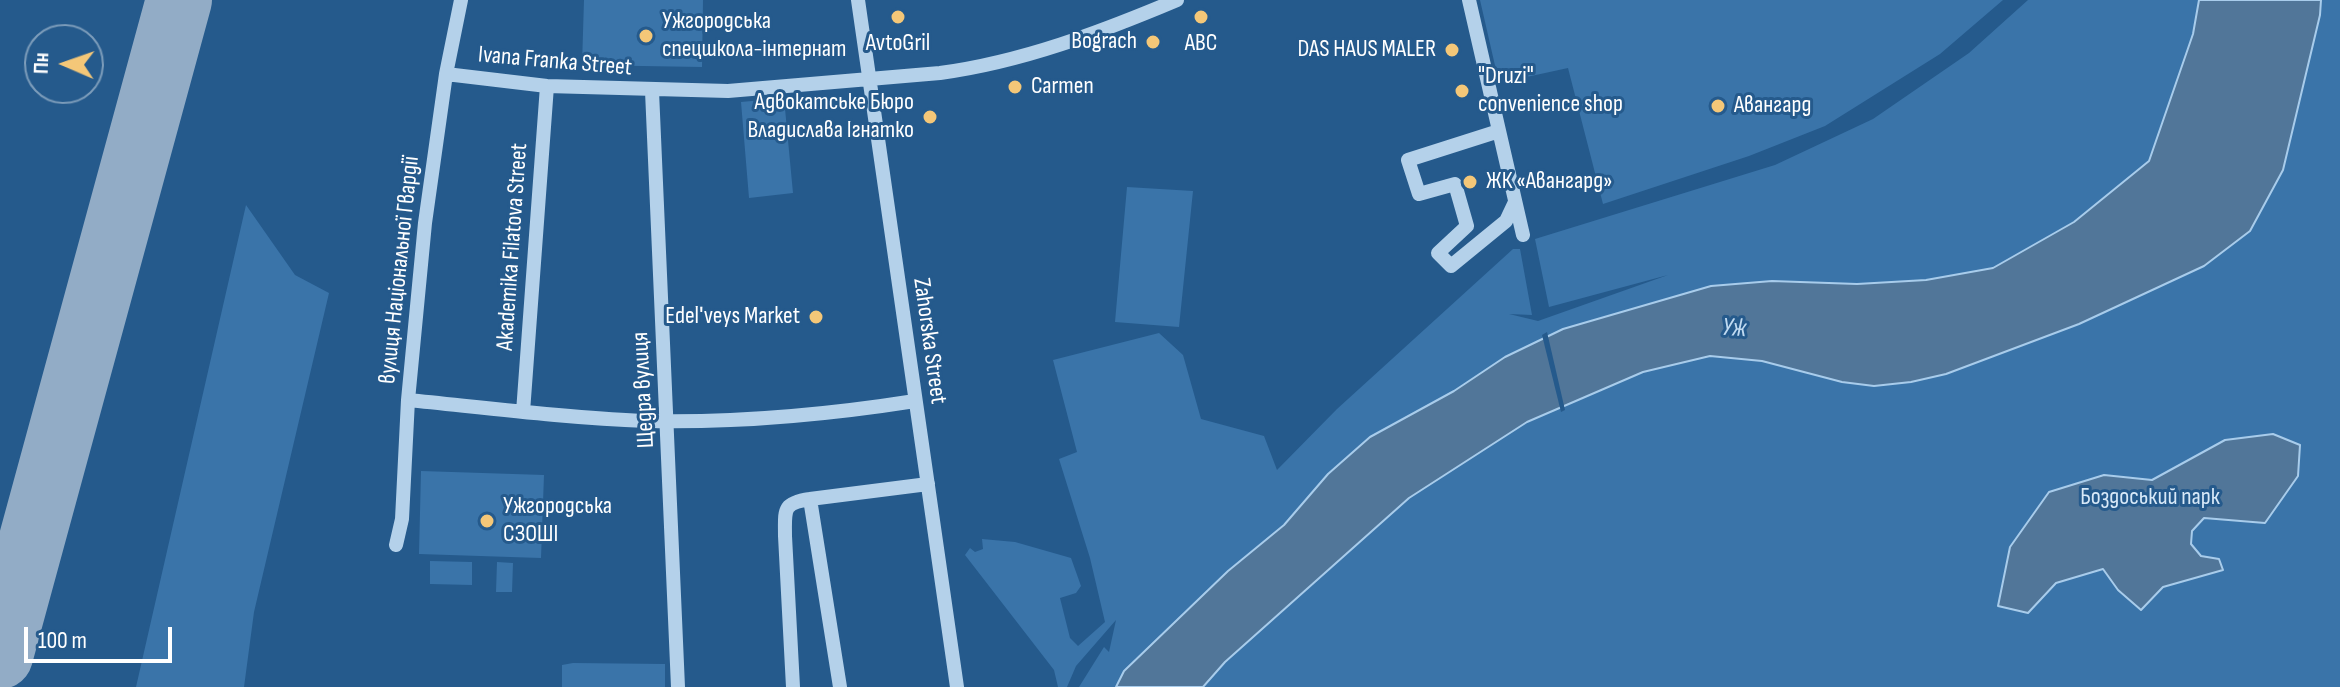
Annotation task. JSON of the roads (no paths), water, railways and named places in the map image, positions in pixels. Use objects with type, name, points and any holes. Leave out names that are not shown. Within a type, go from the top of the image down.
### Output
[{"type":"street","name":"вулиця Національної Гвардії","points":[[396,545],[402,519],[408,400],[425,223],[446,74],[461,0]]},
{"type":"street","name":"Zahorska Street","points":[[858,0],[957,687]]},
{"type":"street","name":"Ivana Franka Street","points":[[446,74],[547,86],[728,91],[940,73],[1000,62],[1079,38],[1177,0]]},
{"type":"street","points":[[1469,0],[1523,235]]},
{"type":"street","name":"Akademika Filatova Street","points":[[523,412],[547,86]]},
{"type":"street","name":"Щедра вулиця","points":[[652,91],[678,687]]},
{"type":"street","points":[[1499,131],[1408,160],[1419,194],[1455,184],[1467,226],[1438,253],[1451,266],[1506,221],[1515,202]]},
{"type":"street","points":[[408,400],[523,412],[668,420],[796,416],[915,401]]},
{"type":"street","points":[[793,687],[785,513],[789,506],[795,501],[928,484]]},
{"type":"street","points":[[810,499],[840,687]]},
{"type":"water","name":"Уж","points":[[2199,0],[2321,0],[2283,170],[2250,231],[2204,266],[2079,324],[1946,374],[1911,382],[1874,386],[1842,382],[1762,361],[1710,356],[1643,372],[1527,422],[1409,498],[1225,662],[1203,687],[1116,687],[1124,671],[1228,571],[1284,525],[1328,474],[1370,437],[1454,391],[1505,357],[1563,329],[1711,286],[1772,281],[1857,284],[1926,280],[1993,268],[2074,222],[2149,161],[2193,34]]},
{"type":"water","points":[[2273,434],[2300,445],[2298,476],[2265,523],[2204,518],[2192,531],[2191,544],[2201,556],[2219,559],[2223,570],[2163,587],[2141,610],[2118,590],[2103,569],[2056,583],[2028,613],[1998,606],[2010,547],[2049,492],[2104,475],[2152,480],[2225,440]]},
{"type":"place","name":"AvtoGril","points":[[898,17]]},
{"type":"place","name":"ABC","points":[[1201,17]]},
{"type":"place","name":"Ужгородська спецшкола-інтернат","points":[[646,36]]},
{"type":"place","name":"Bograch","points":[[1153,42]]},
{"type":"place","name":"DAS HAUS MALER","points":[[1452,50]]},
{"type":"place","name":"Carmen","points":[[1015,87]]},
{"type":"place","name":"\"Druzi\" convenience shop","points":[[1462,91]]},
{"type":"place","name":"Авангард","points":[[1718,106]]},
{"type":"place","name":"Адвокатське Бюро Владислава Ігнатко","points":[[930,117]]},
{"type":"place","name":"ЖК «Авангард»","points":[[1470,182]]},
{"type":"place","name":"Edelʹveys Market","points":[[816,317]]},
{"type":"place","name":"Ужгородська СЗОШІ","points":[[487,521]]},
{"type":"park label","name":"Боздоський парк","points":[[2150,498]]}]
